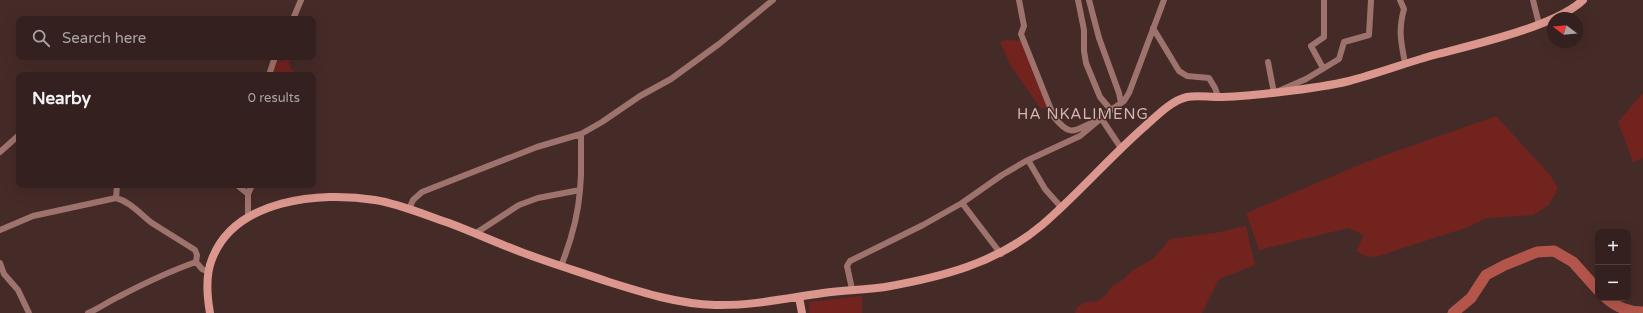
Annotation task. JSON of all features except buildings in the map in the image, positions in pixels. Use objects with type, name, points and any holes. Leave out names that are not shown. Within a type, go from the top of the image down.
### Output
[{"type":"main road","points":[[210,313],[208,298],[211,260],[220,244],[235,226],[248,217],[279,204],[330,197],[376,200],[409,209],[476,233],[521,252],[632,290],[666,299],[688,302],[715,305],[748,304],[852,289],[882,288],[959,271],[1001,254],[1028,236],[1061,207],[1121,148],[1161,112],[1175,102],[1188,97],[1218,97],[1274,93],[1346,82],[1405,63],[1540,24],[1576,6],[1583,0]]},
{"type":"main road","points":[[799,297],[802,313]]},
{"type":"street","points":[[294,16],[301,0]]},
{"type":"street","points":[[409,209],[413,200],[422,192],[537,147],[582,134],[640,96],[671,79],[719,44],[773,0]]},
{"type":"street","points":[[1020,0],[1024,26],[1021,34],[1054,117],[1061,125],[1076,131],[1100,119]]},
{"type":"street","points":[[1078,0],[1084,30],[1084,51],[1086,63],[1100,96],[1111,110]]},
{"type":"street","points":[[1089,0],[1099,38],[1119,93],[1121,103]]},
{"type":"street","points":[[852,289],[847,266],[850,261],[923,225],[962,203],[1002,175],[1028,160],[1080,136],[1121,103],[1129,93],[1152,28],[1164,0]]},
{"type":"street","points":[[1323,68],[1311,46],[1324,37],[1324,0]]},
{"type":"street","points":[[1268,62],[1274,93],[1306,79],[1339,59],[1344,42],[1369,35],[1371,0]]},
{"type":"street","points":[[1400,0],[1404,9],[1400,24],[1400,36],[1405,63]]},
{"type":"street","points":[[1533,0],[1540,24]]},
{"type":"street","points":[[1152,28],[1179,71],[1187,76],[1210,78],[1218,97]]},
{"type":"street","points":[[270,72],[274,60]]},
{"type":"street","points":[[1100,119],[1121,148]]},
{"type":"street","points":[[561,266],[572,239],[579,211],[582,134]]},
{"type":"street","points":[[0,152],[16,138]]},
{"type":"street","points":[[1028,160],[1045,189],[1061,207]]},
{"type":"street","points":[[116,198],[117,188]]},
{"type":"street","points":[[240,188],[248,194]]},
{"type":"street","points":[[248,217],[248,194],[251,188]]},
{"type":"street","points":[[476,233],[519,205],[538,198],[580,190]]},
{"type":"street","points":[[0,230],[33,216],[116,198],[122,199],[151,222],[195,250],[197,255],[196,262],[202,269],[209,272]]},
{"type":"street","points":[[962,203],[1001,254]]},
{"type":"street","points":[[88,313],[176,268],[196,262]]},
{"type":"street","points":[[0,263],[4,274],[18,290],[29,313]]},
{"type":"shaded area","points":[[1007,40],[1021,41],[1048,106],[1041,109],[1011,66],[1000,42]]},
{"type":"shaded area","points":[[276,60],[282,62],[283,60],[290,60],[289,64],[292,70],[296,72],[274,72]]},
{"type":"shaded area","points":[[1643,93],[1643,158],[1633,162],[1618,122]]},
{"type":"shaded area","points":[[1496,116],[1550,175],[1558,188],[1549,205],[1533,215],[1487,218],[1468,227],[1379,256],[1368,257],[1356,251],[1364,235],[1348,228],[1259,250],[1246,213],[1366,162]]},
{"type":"shaded area","points":[[1246,226],[1255,265],[1219,279],[1202,313],[1075,313],[1077,307],[1086,302],[1098,301],[1107,294],[1112,286],[1121,281],[1133,270],[1153,259],[1170,239],[1215,233]]},
{"type":"shaded area","points":[[862,296],[862,313],[809,313],[809,302]]},
{"type":"waterway","points":[[1453,313],[1471,298],[1486,275],[1505,265],[1537,252],[1554,251],[1573,262],[1595,287]]},
{"type":"waterway","points":[[1610,301],[1623,308],[1643,312]]},
{"type":"district","name":"HA NKALIMENG","points":[[1083,114]]}]
